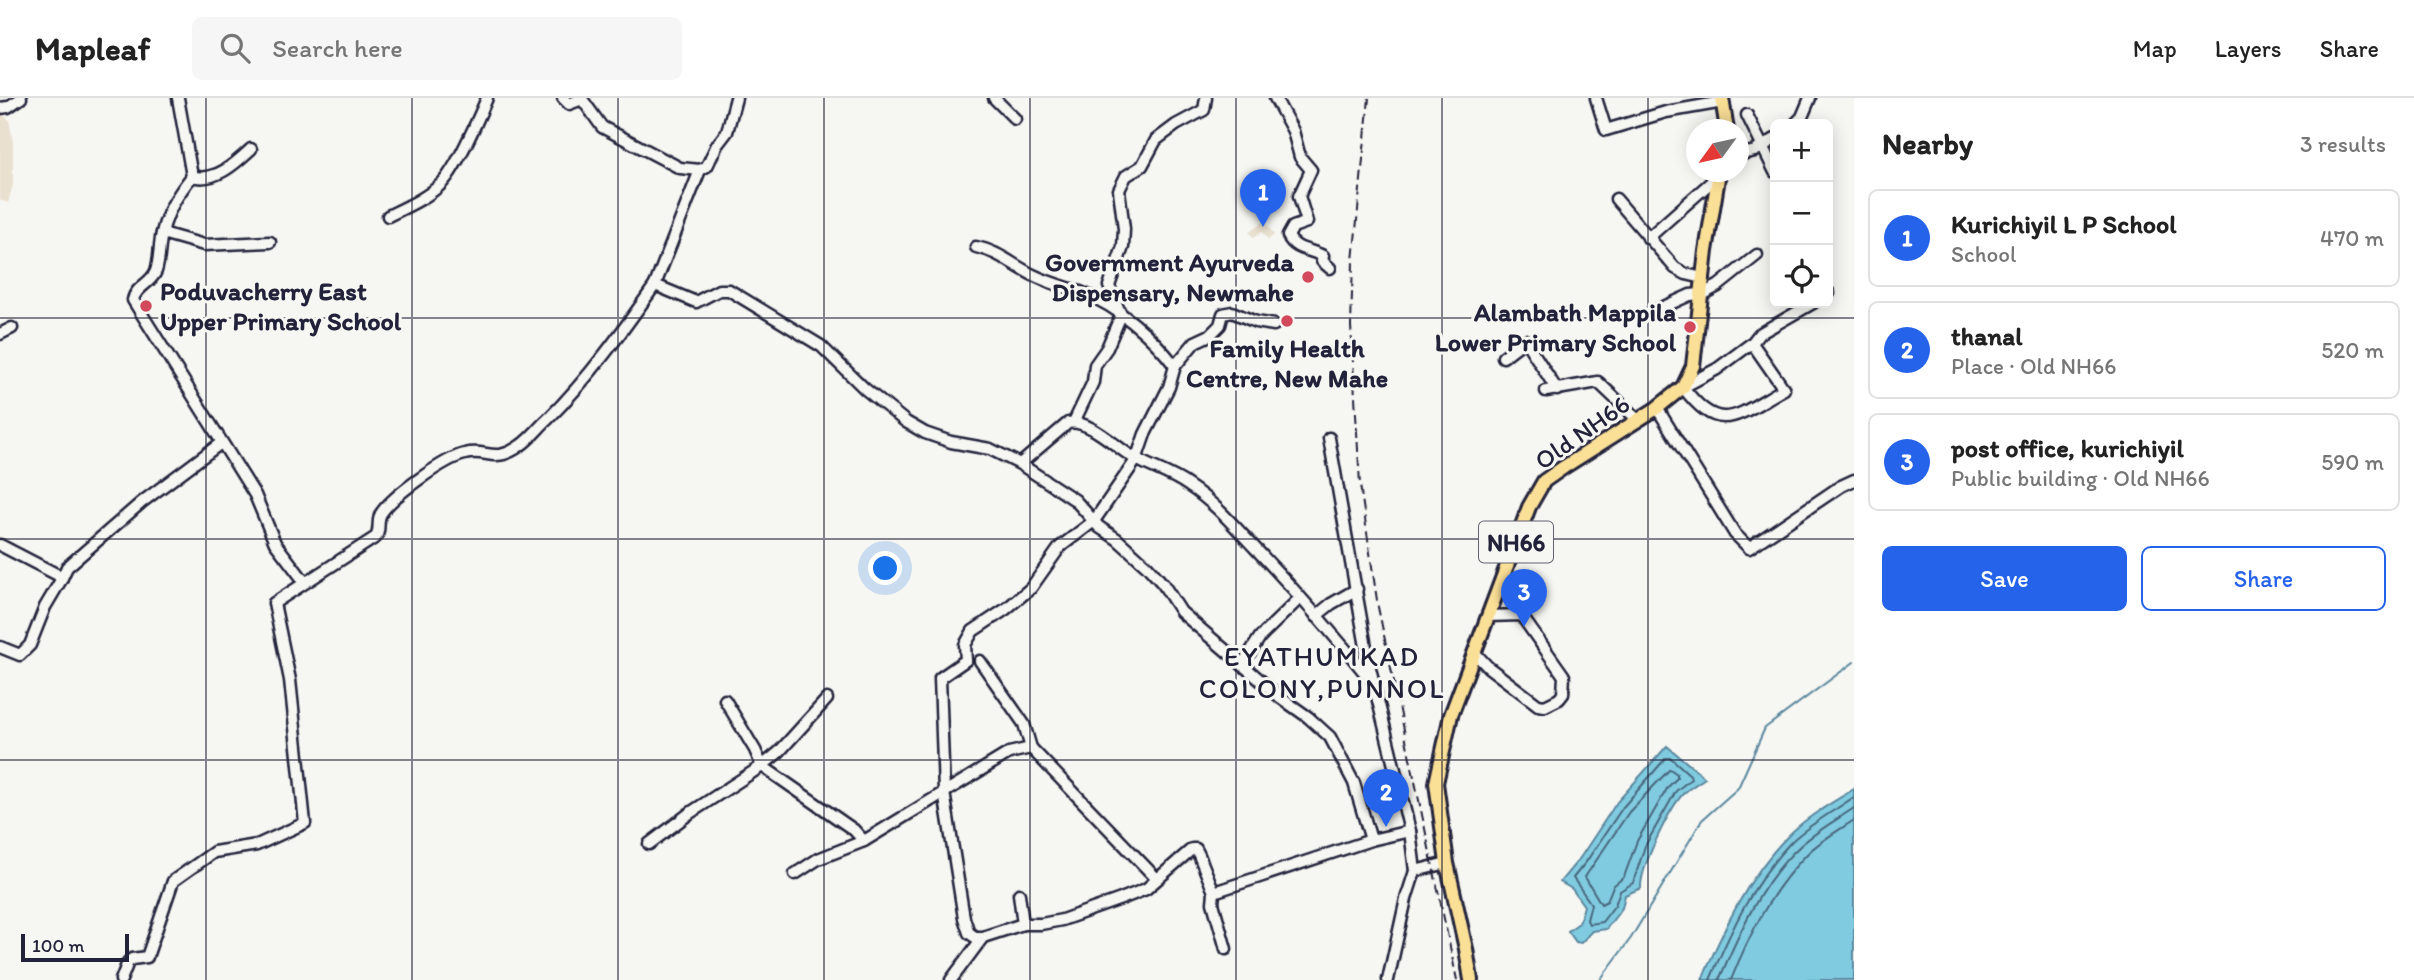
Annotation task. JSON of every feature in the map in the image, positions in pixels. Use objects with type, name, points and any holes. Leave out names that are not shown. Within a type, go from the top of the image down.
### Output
[{"type":"main road","points":[[1722,100],[1725,119]]},
{"type":"main road","points":[[1683,387],[1693,366],[1716,182]]},
{"type":"main road","name":"Old NH66","points":[[1471,980],[1447,863],[1436,783],[1451,715],[1529,507],[1544,481],[1657,408],[1683,387]]},
{"type":"street","points":[[0,108],[8,107],[21,98]]},
{"type":"street","points":[[178,98],[192,176],[174,199],[162,233],[156,272],[137,290],[133,300],[255,495],[275,543],[304,581]]},
{"type":"street","points":[[388,216],[422,200],[443,183],[487,98]]},
{"type":"street","points":[[563,98],[569,104],[582,99],[602,127],[621,138],[680,168],[700,170],[707,166],[727,132],[736,98]]},
{"type":"street","points":[[994,98],[1015,119]]},
{"type":"street","points":[[1074,422],[1093,382],[1095,365],[1107,348],[1121,315],[1109,286],[1123,247],[1124,229],[1119,190],[1126,176],[1142,166],[1156,140],[1176,125],[1204,110],[1206,98]]},
{"type":"street","points":[[1275,98],[1293,131],[1300,157],[1311,170],[1299,196],[1307,222],[1293,227],[1288,236],[1296,246],[1323,256],[1322,261],[1329,268]]},
{"type":"street","points":[[1596,98],[1606,131],[1666,112],[1722,100]]},
{"type":"street","points":[[1800,119],[1810,98]]},
{"type":"street","points":[[1747,115],[1770,162]]},
{"type":"street","points":[[1749,151],[1770,142]]},
{"type":"street","points":[[192,176],[227,170],[251,149]]},
{"type":"street","points":[[121,980],[128,962],[147,957],[173,881],[214,852],[257,845],[305,823],[290,680],[274,603],[304,581],[376,537],[379,516],[400,493],[449,460],[466,453],[495,456],[523,444],[570,397],[616,341],[655,285],[700,170]]},
{"type":"street","points":[[1648,238],[1709,182]]},
{"type":"street","points":[[1616,200],[1675,268],[1703,278]]},
{"type":"street","points":[[162,233],[204,245],[270,242]]},
{"type":"street","points":[[975,247],[990,249],[1017,267],[1050,283],[1086,294],[1149,335],[1175,366]]},
{"type":"street","points":[[1650,313],[1718,286],[1757,255]]},
{"type":"street","points":[[655,285],[696,302],[719,290],[729,289],[821,346],[847,369],[864,389],[906,422],[925,433],[951,442],[990,449],[1020,464],[1075,500],[1094,521],[1147,566],[1163,584],[1181,612],[1280,698],[1308,717],[1330,737],[1354,783],[1371,841]]},
{"type":"street","points":[[1752,343],[1784,389],[1734,416],[1712,416],[1703,410],[1683,387],[1717,369],[1752,343],[1759,334],[1804,308]]},
{"type":"street","points":[[1226,949],[1213,903],[1213,892],[1196,849],[1188,852],[1146,889],[1088,911],[1051,922],[1023,924],[983,937],[975,937],[969,933],[964,918],[944,792],[940,678],[966,660],[965,645],[973,631],[1031,588],[1060,547],[1094,521],[1136,460],[1145,434],[1169,387],[1175,366],[1195,342],[1210,335],[1220,325],[1223,314],[1232,312],[1256,322],[1274,325]]},
{"type":"street","points":[[0,334],[12,328]]},
{"type":"street","points":[[1503,357],[1525,340],[1552,391],[1598,382],[1638,420]]},
{"type":"street","points":[[1657,408],[1735,534],[1749,548],[1854,480]]},
{"type":"street","points":[[1020,464],[1068,423],[1074,422],[1099,433],[1136,460],[1189,485],[1222,512],[1316,615],[1374,684]]},
{"type":"street","points":[[1329,438],[1374,684],[1410,831],[1415,870],[1388,980]]},
{"type":"street","points":[[0,647],[20,655],[30,645],[45,607],[68,567],[142,502],[221,443]]},
{"type":"street","points":[[0,545],[29,558],[58,575],[61,580]]},
{"type":"street","points":[[1316,615],[1357,589]]},
{"type":"street","points":[[1242,665],[1259,637],[1300,598]]},
{"type":"street","points":[[1474,652],[1488,667],[1538,705],[1545,706],[1563,694],[1564,676],[1521,615],[1488,615]]},
{"type":"street","points":[[980,661],[1024,724],[1031,748],[1156,878]]},
{"type":"street","points":[[649,844],[690,813],[762,766],[779,752],[827,699]]},
{"type":"street","points":[[725,700],[762,766],[854,830],[864,841]]},
{"type":"street","points":[[795,874],[818,859],[864,841],[1009,753],[1031,748]]},
{"type":"street","points":[[1213,892],[1410,831]]},
{"type":"street","points":[[1415,870],[1447,863]]},
{"type":"street","points":[[1019,894],[1023,924]]},
{"type":"street","points":[[950,980],[983,937]]},
{"type":"shaded area","points":[[0,111],[9,120],[13,142],[13,184],[8,203],[0,200]]},
{"type":"shaded area","points":[[1265,221],[1274,235],[1268,240],[1262,232],[1254,238],[1249,232]]},
{"type":"water","points":[[1667,746],[1705,778],[1683,794],[1670,812],[1650,853],[1641,888],[1625,895],[1622,908],[1606,929],[1592,931],[1581,943],[1576,942],[1568,931],[1579,923],[1584,906],[1572,889],[1560,882],[1580,858],[1617,802]]},
{"type":"water","points":[[1854,789],[1854,980],[1702,980],[1738,904],[1761,868],[1803,823]]},
{"type":"waterway","points":[[1600,980],[1631,938],[1702,820],[1738,788],[1765,728],[1854,662]]},
{"type":"railway","points":[[1369,98],[1353,261],[1351,326],[1360,485],[1378,607],[1457,980]]},
{"type":"place","name":"Kurichiyil L P School","points":[[1263,227]]},
{"type":"place","name":"Government Ayurveda Dispensary, Newmahe","points":[[1308,277]]},
{"type":"place","name":"Poduvacherry East Upper Primary School","points":[[146,306]]},
{"type":"place","name":"Family Health Centre, New Mahe","points":[[1287,321]]},
{"type":"place","name":"Alambath Mappila Lower Primary School","points":[[1690,327]]},
{"type":"place","name":"post office, kurichiyil","points":[[1524,627]]},
{"type":"place","name":"thanal","points":[[1386,827]]},
{"type":"district","name":"EYATHUMKAD COLONY,PUNNOL","points":[[1322,672]]}]
